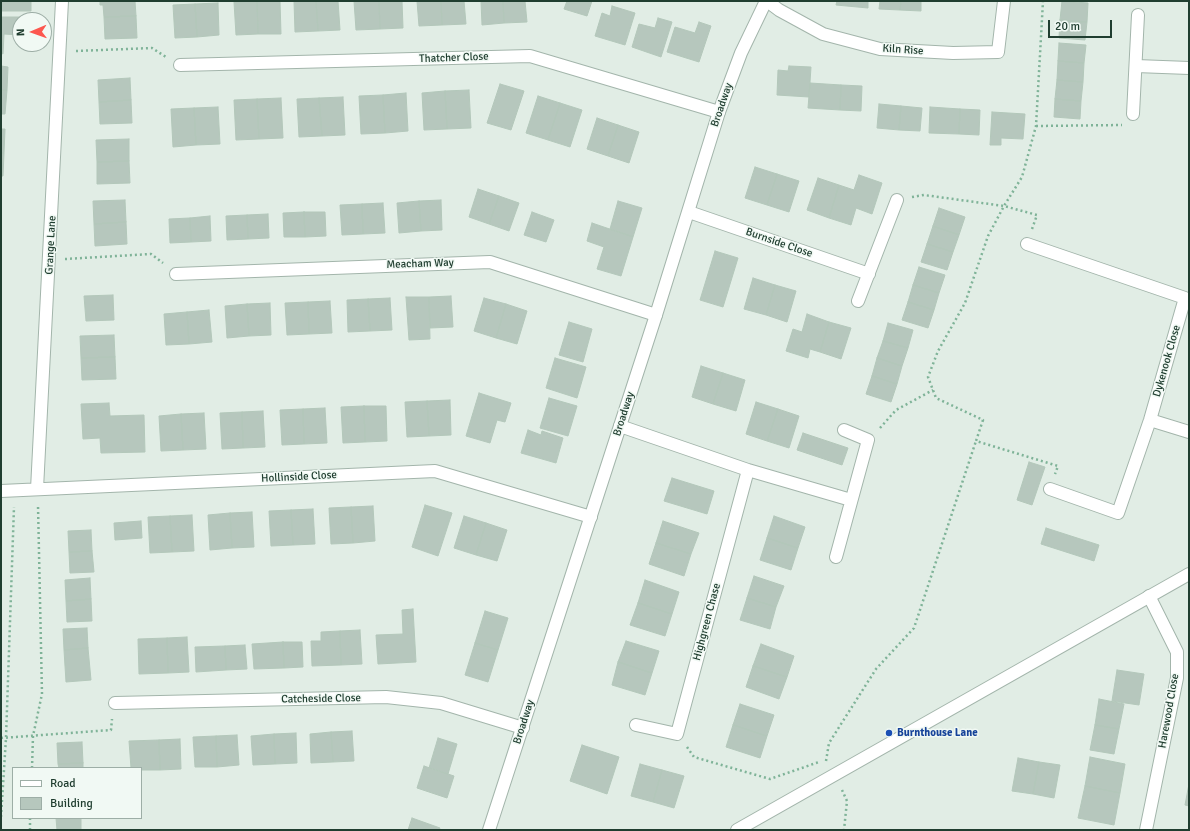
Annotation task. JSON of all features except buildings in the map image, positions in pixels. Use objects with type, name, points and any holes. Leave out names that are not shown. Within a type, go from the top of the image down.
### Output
[{"type":"street","name":"Grange Lane","points":[[37,489],[61,52],[62,1]]},
{"type":"street","name":"Kiln Rise","points":[[766,1],[779,10],[823,34],[880,49],[953,53],[998,52],[1004,1]]},
{"type":"street","name":"Broadway","points":[[489,830],[689,212],[719,112],[741,53],[766,1]]},
{"type":"street","points":[[1133,114],[1138,15]]},
{"type":"street","name":"Thatcher Close","points":[[180,65],[530,56],[719,112]]},
{"type":"street","points":[[1136,66],[1189,68]]},
{"type":"street","points":[[858,301],[897,200]]},
{"type":"street","name":"Burnside Close","points":[[689,212],[869,274]]},
{"type":"street","name":"Dykenook Close","points":[[1027,244],[1185,298],[1150,420],[1118,513],[1050,489]]},
{"type":"street","name":"Meacham Way","points":[[176,274],[490,262],[656,315]]},
{"type":"street","points":[[1150,420],[1189,432]]},
{"type":"street","points":[[620,426],[748,470],[851,500]]},
{"type":"street","points":[[836,557],[868,440],[844,430]]},
{"type":"street","name":"Highgreen Chase","points":[[677,734],[748,470]]},
{"type":"street","name":"Hollinside Close","points":[[1,491],[435,471],[591,517]]},
{"type":"street","points":[[737,830],[1189,574]]},
{"type":"street","name":"Harewood Close","points":[[1146,830],[1177,678],[1177,652],[1149,596]]},
{"type":"street","name":"Catcheside Close","points":[[115,703],[386,697],[441,703],[523,728]]},
{"type":"street","points":[[636,725],[677,734]]},
{"type":"path","points":[[844,830],[847,801],[835,774],[826,760],[829,743],[876,669],[914,628],[983,420],[936,398],[928,377],[938,351],[965,303],[988,236],[1022,177],[1036,126],[1043,1]]},
{"type":"path","points":[[61,52],[152,48],[180,65]]},
{"type":"path","points":[[1036,126],[1132,125],[1133,114]]},
{"type":"path","points":[[897,200],[924,195],[1004,206],[1037,215],[1027,244]]},
{"type":"path","points":[[50,259],[151,254],[176,274]]},
{"type":"path","points":[[868,440],[896,410],[933,390]]},
{"type":"path","points":[[976,441],[1058,466],[1050,489]]},
{"type":"path","points":[[32,767],[33,736],[42,694],[37,489]]},
{"type":"path","points":[[1,817],[6,738],[14,490]]},
{"type":"path","points":[[1,738],[111,730],[115,703]]},
{"type":"path","points":[[677,734],[694,757],[770,779],[826,760]]},
{"type":"path","points":[[30,819],[30,830]]},
{"type":"place","name":"Burnthouse Lane","points":[[889,733]]}]
